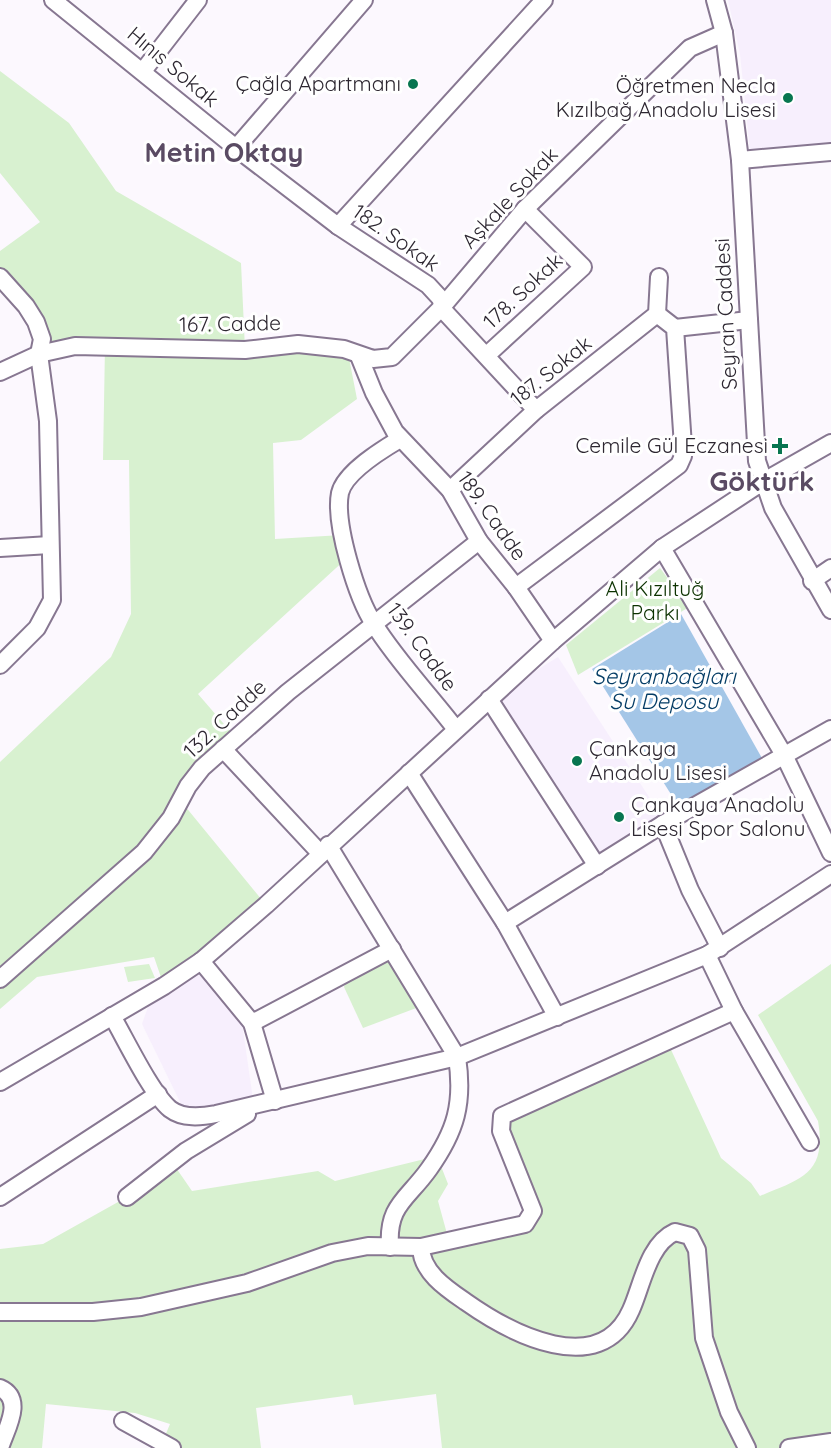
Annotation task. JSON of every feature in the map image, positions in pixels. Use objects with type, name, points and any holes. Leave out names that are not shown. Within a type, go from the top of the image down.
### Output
[{"type":"street","name":"Hınıs Sokak","points":[[53,0],[236,148]]},
{"type":"street","points":[[143,71],[198,0]]},
{"type":"street","points":[[236,148],[364,0]]},
{"type":"street","points":[[338,226],[544,0]]},
{"type":"street","name":"Seyran Caddesi","points":[[715,0],[724,33],[740,160],[757,461],[773,508],[812,581],[831,610]]},
{"type":"street","name":"Aşkale Sokak","points":[[442,307],[525,209],[690,48],[724,33]]},
{"type":"street","name":"182. Sokak","points":[[236,148],[338,226],[428,285],[440,298],[442,307],[536,410]]},
{"type":"street","points":[[740,160],[831,152]]},
{"type":"street","name":"178. Sokak","points":[[487,355],[583,267],[525,209]]},
{"type":"street","points":[[0,277],[36,322],[42,339],[39,354],[48,421],[52,600],[37,628],[3,659]]},
{"type":"street","points":[[659,278],[657,314],[675,328],[749,320]]},
{"type":"street","name":"167. Cadde","points":[[0,372],[39,354],[75,346],[245,350],[298,344],[344,349],[373,359],[392,357],[442,307]]},
{"type":"street","name":"187. Sokak","points":[[450,490],[536,410],[657,314]]},
{"type":"street","points":[[516,587],[679,465],[683,456],[683,446],[675,328]]},
{"type":"street","name":"189. Cadde","points":[[359,356],[374,393],[400,439],[450,490],[479,541],[516,587],[553,641]]},
{"type":"street","name":"139. Cadde","points":[[400,439],[375,454],[349,478],[340,492],[342,535],[347,558],[373,623],[455,728]]},
{"type":"street","points":[[0,1082],[201,961],[266,905],[455,728],[662,548],[764,481],[831,442]]},
{"type":"street","name":"132. Cadde","points":[[0,979],[144,852],[171,818],[188,786],[223,749],[373,623],[479,541]]},
{"type":"street","points":[[0,548],[50,545]]},
{"type":"street","points":[[662,548],[784,755],[831,853]]},
{"type":"street","points":[[812,581],[831,568]]},
{"type":"street","points":[[489,699],[597,866]]},
{"type":"street","points":[[505,923],[663,824],[831,729]]},
{"type":"street","points":[[223,749],[324,849],[392,949],[457,1057],[461,1091],[455,1122],[429,1168],[393,1211],[389,1230],[390,1247]]},
{"type":"street","points":[[409,773],[505,923],[557,1017]]},
{"type":"street","points":[[663,824],[690,890],[734,1011],[810,1142]]},
{"type":"street","points":[[112,1016],[158,1095],[170,1109],[183,1115],[201,1117],[457,1057],[713,952],[831,874]]},
{"type":"street","points":[[252,1023],[392,949]]},
{"type":"street","points":[[201,961],[252,1023],[275,1101]]},
{"type":"street","points":[[0,1312],[93,1312],[141,1307],[247,1283],[332,1253],[368,1246],[421,1247],[525,1224],[533,1211],[501,1131],[500,1121],[506,1113],[734,1011]]},
{"type":"street","points":[[0,1197],[158,1095]]},
{"type":"street","points":[[128,1197],[186,1151],[232,1120],[275,1101]]},
{"type":"street","points":[[421,1247],[423,1260],[428,1270],[471,1306],[530,1336],[553,1344],[584,1347],[599,1345],[610,1340],[620,1330],[630,1313],[646,1270],[663,1241],[675,1232],[690,1236],[697,1250],[704,1338],[729,1412],[747,1448]]},
{"type":"street","points":[[0,1388],[11,1396],[14,1407],[0,1448]]},
{"type":"street","points":[[123,1421],[172,1448]]},
{"type":"street","points":[[789,1448],[831,1442]]},
{"type":"shaded area","name":"Öğretmen Necla Kızılbağ Anadolu Lisesi","points":[[728,0],[831,0],[831,142],[750,151],[740,54]]},
{"type":"shaded area","name":"Çankaya Anadolu Lisesi","points":[[558,657],[666,823],[597,866],[489,699]]},
{"type":"shaded area","points":[[200,970],[242,1023],[253,1099],[191,1109],[181,1104],[142,1024],[149,1004]]},
{"type":"green space","points":[[0,71],[69,123],[116,191],[241,263],[245,349],[298,344],[349,358],[357,399],[301,440],[273,443],[275,539],[342,535],[347,558],[198,694],[236,738],[180,800],[266,905],[164,986],[154,957],[37,977],[0,1009],[0,762],[111,657],[131,614],[129,460],[103,460],[105,346],[39,354],[42,339],[0,277],[0,251],[40,222],[0,173]]},
{"type":"green space","name":"Ali Kızıltuğ Parkı","points":[[660,568],[689,607],[578,675],[566,645]]},
{"type":"green space","points":[[388,957],[419,1007],[363,1028],[344,987],[345,984]]},
{"type":"green space","points":[[149,964],[155,978],[128,982],[124,967]]},
{"type":"green space","points":[[831,964],[831,1442],[789,1448],[442,1448],[436,1394],[354,1405],[352,1395],[256,1408],[261,1448],[160,1448],[170,1424],[135,1413],[46,1404],[42,1448],[0,1448],[0,1249],[43,1244],[127,1197],[172,1162],[192,1191],[318,1171],[335,1181],[437,1156],[448,1184],[438,1201],[449,1241],[529,1221],[500,1126],[667,1041],[721,1158],[751,1183],[760,1196],[788,1185],[808,1172],[819,1153],[820,1139],[818,1121],[758,1015]]},
{"type":"water","name":"Seyranbağları Su Deposu","points":[[681,614],[763,760],[679,807],[592,669]]},
{"type":"place","name":"Çağla Apartmanı","points":[[413,84]]},
{"type":"place","name":"Öğretmen Necla Kızılbağ Anadolu Lisesi","points":[[788,98]]},
{"type":"place","name":"Cemile Gül Eczanesi","points":[[780,446]]},
{"type":"place","name":"Çankaya Anadolu Lisesi","points":[[577,761]]},
{"type":"place","name":"Çankaya Anadolu Lisesi Spor Salonu","points":[[619,817]]},
{"type":"district","name":"Metin Oktay","points":[[224,153]]},
{"type":"district","name":"Göktürk","points":[[762,482]]}]
